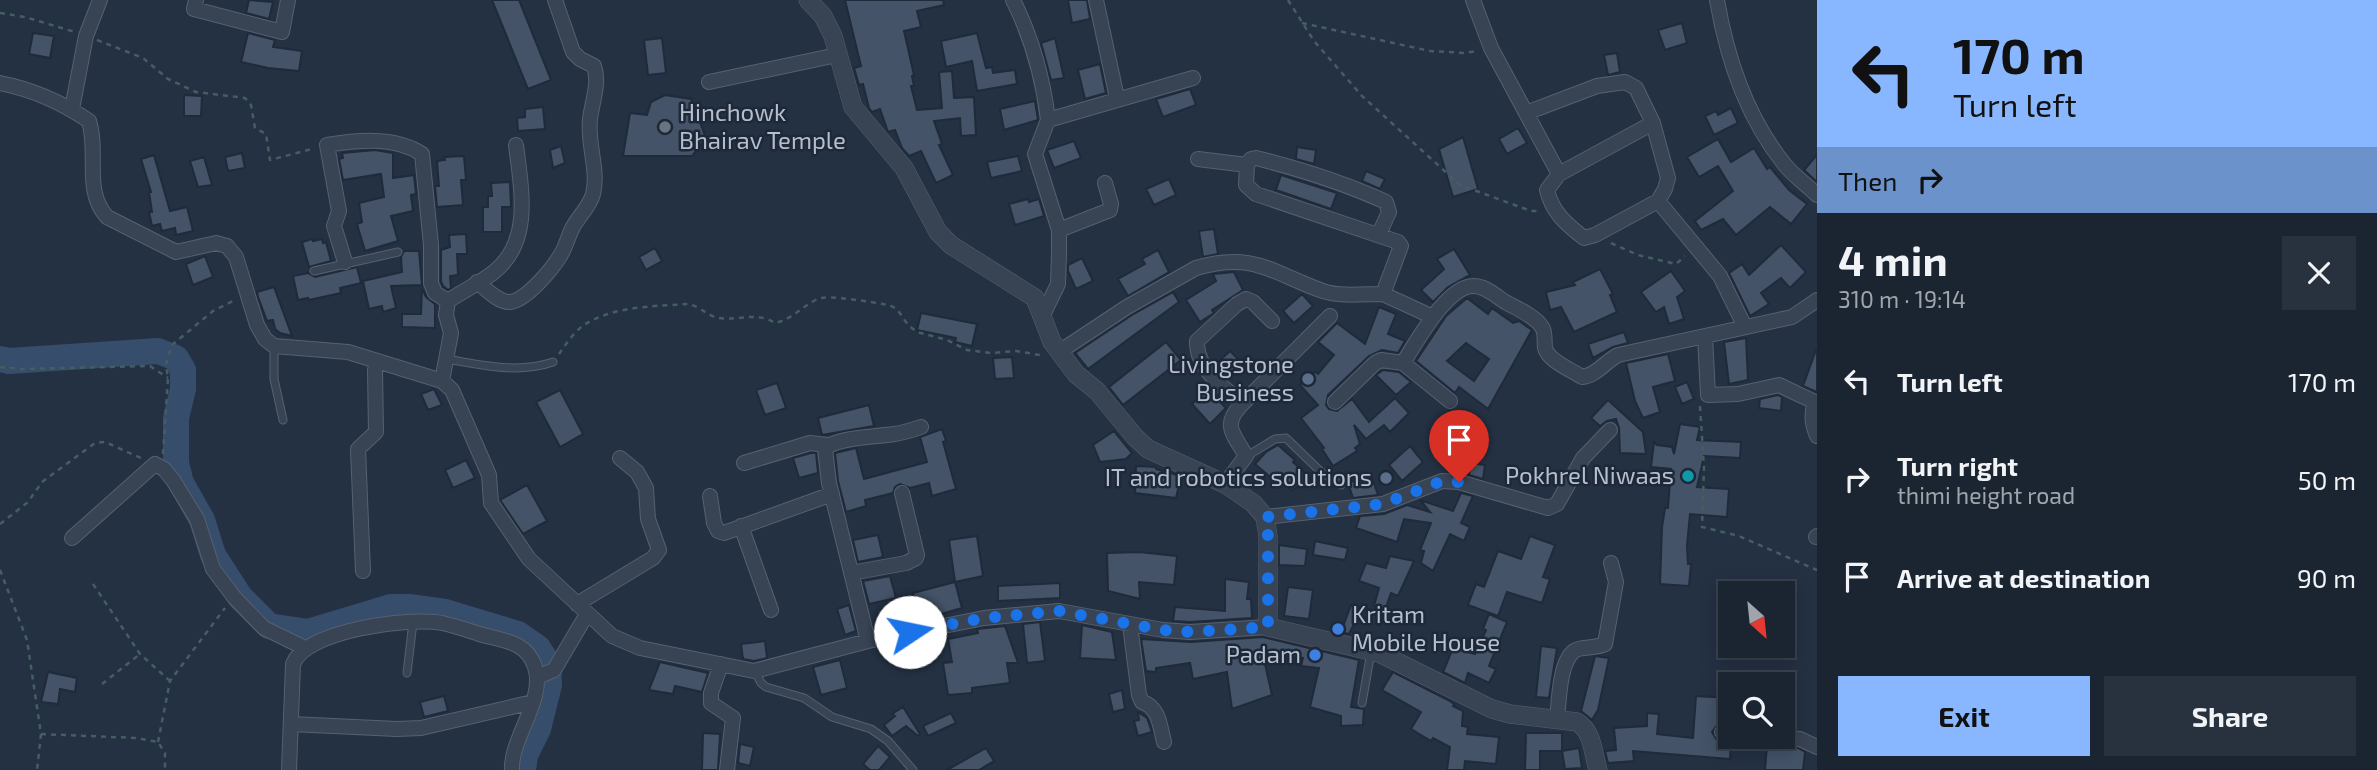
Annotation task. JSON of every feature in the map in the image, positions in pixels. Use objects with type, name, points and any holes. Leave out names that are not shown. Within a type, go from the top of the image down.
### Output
[{"type":"street","points":[[72,109],[86,36],[100,0]]},
{"type":"street","points":[[196,0],[194,9],[282,32],[288,0]]},
{"type":"street","points":[[477,282],[500,299],[509,302],[521,298],[562,255],[573,227],[592,197],[594,183],[589,139],[597,74],[594,66],[573,52],[555,0]]},
{"type":"street","points":[[808,0],[823,16],[832,36],[853,107],[904,167],[938,232],[951,245],[1035,298],[1052,342],[1059,352],[1076,374],[1097,391],[1148,449],[1225,484],[1253,503],[1265,517],[1268,536],[1268,627]]},
{"type":"street","points":[[1013,0],[1031,41],[1044,87],[1048,120],[1035,154],[1059,230],[1058,284],[1043,315]]},
{"type":"street","points":[[1096,0],[1118,98]]},
{"type":"street","points":[[1473,0],[1491,48],[1559,174]]},
{"type":"street","points":[[1717,0],[1730,61],[1754,117],[1786,166],[1817,195]]},
{"type":"street","points":[[709,82],[837,55]]},
{"type":"street","points":[[1048,120],[1193,78]]},
{"type":"street","points":[[1527,113],[1597,86],[1625,82],[1636,89],[1653,123],[1668,178],[1658,201],[1595,236],[1584,237],[1555,211],[1547,190],[1559,174],[1653,123]]},
{"type":"street","points":[[0,83],[72,109],[89,121],[93,133],[93,187],[100,210],[107,217],[176,252],[216,243],[227,246],[236,257],[257,325],[265,339],[274,346],[348,352],[442,380],[452,390],[489,475],[491,503],[529,559],[612,636],[640,648],[754,671],[868,641],[984,618],[1059,611],[1130,625],[1190,632],[1268,627],[1371,652],[1492,709],[1510,714],[1577,722],[1588,733],[1598,770]]},
{"type":"street","points":[[345,262],[334,226],[339,211],[327,145],[390,142],[406,145],[422,154],[431,245],[431,283],[435,293],[448,301]]},
{"type":"street","points":[[442,380],[451,333],[446,316],[448,301],[495,271],[512,251],[522,228],[522,192],[516,145]]},
{"type":"street","points":[[1379,234],[1389,212],[1386,202],[1352,187],[1256,158],[1251,159],[1247,165],[1246,185],[1256,194],[1398,242],[1401,246],[1383,295]]},
{"type":"street","points":[[1198,159],[1247,165]]},
{"type":"street","points":[[1059,230],[1110,210],[1105,183]]},
{"type":"street","points":[[1658,201],[1720,276],[1745,327]]},
{"type":"street","points":[[1059,352],[1127,307],[1196,268],[1236,262],[1255,263],[1277,270],[1335,294],[1383,295],[1433,317]]},
{"type":"street","points":[[1403,363],[1433,317],[1456,292],[1465,287],[1485,289],[1536,320],[1544,329],[1545,348],[1549,355],[1583,377],[1594,374],[1618,355],[1792,317],[1817,300]]},
{"type":"street","points":[[1243,403],[1219,386],[1210,374],[1197,349],[1197,341],[1246,299],[1253,302],[1272,321]]},
{"type":"street","points":[[1225,484],[1246,456],[1229,426],[1231,415],[1330,316]]},
{"type":"street","points":[[1704,336],[1708,395],[1738,394],[1779,385],[1816,403],[1812,412],[1817,436]]},
{"type":"street","points":[[363,571],[358,449],[376,432],[375,370],[378,360]]},
{"type":"street","points":[[1335,402],[1381,360],[1403,363],[1450,401]]},
{"type":"street","points":[[744,463],[810,443],[828,445],[896,434],[921,427]]},
{"type":"street","points":[[1265,517],[1383,504],[1442,481],[1459,482],[1548,508],[1557,504],[1583,458],[1610,429]]},
{"type":"street","points":[[828,445],[825,449],[825,461],[868,641]]},
{"type":"street","points":[[537,677],[554,670],[582,609],[653,558],[659,550],[648,519],[646,488],[642,479],[620,458]]},
{"type":"street","points":[[72,538],[155,464],[164,469],[173,480],[197,519],[214,569],[234,597],[264,628],[305,648]]},
{"type":"street","points":[[851,573],[906,563],[916,558],[902,493]]},
{"type":"street","points":[[710,496],[714,523],[718,531],[724,533],[832,494]]},
{"type":"street","points":[[741,526],[771,610]]},
{"type":"street","points":[[1557,720],[1564,665],[1574,651],[1581,648],[1597,649],[1605,644],[1616,582],[1611,563]]},
{"type":"street","points":[[289,770],[293,664],[296,655],[305,648],[340,634],[386,623],[413,621],[441,623],[513,642],[530,657],[537,677],[533,702],[526,727],[515,747],[508,769]]},
{"type":"street","points":[[1130,625],[1139,695],[1142,702],[1149,704],[1156,713],[1164,742]]},
{"type":"street","points":[[720,664],[711,693],[711,703],[733,718],[727,770]]},
{"type":"street","points":[[291,724],[421,728],[533,702]]},
{"type":"street","points":[[1795,739],[1817,747]]},
{"type":"lane","points":[[314,271],[398,252]]},
{"type":"lane","points":[[274,346],[274,379],[283,420]]},
{"type":"lane","points":[[446,359],[520,369],[536,368],[553,362]]},
{"type":"lane","points":[[1246,456],[1275,439],[1286,438],[1320,471],[1341,485]]},
{"type":"lane","points":[[407,673],[413,621]]},
{"type":"lane","points":[[1362,702],[1371,652]]},
{"type":"lane","points":[[754,671],[766,687],[804,698],[832,717],[872,729],[888,741],[913,770]]},
{"type":"path","points":[[1288,0],[1314,41],[1362,96],[1460,185],[1531,211],[1555,211]]},
{"type":"path","points":[[0,13],[25,17],[86,36],[143,58],[168,79],[196,92],[245,98],[251,105],[255,128],[266,134],[270,160],[327,145]]},
{"type":"path","points":[[1302,23],[1430,51],[1465,54],[1491,48]]},
{"type":"path","points":[[1595,236],[1638,255],[1676,264],[1696,247]]},
{"type":"path","points":[[0,524],[28,502],[42,482],[96,443],[104,442],[155,464],[164,453],[168,378],[166,364],[172,345],[213,311],[248,295]]},
{"type":"path","points":[[553,362],[577,331],[585,324],[605,315],[689,304],[702,307],[719,318],[758,316],[775,323],[795,316],[809,304],[825,297],[889,305],[897,309],[908,325],[917,332],[947,340],[967,350],[991,354],[1016,351],[1051,357],[1059,352]]},
{"type":"path","points":[[0,367],[22,369],[150,366],[168,378]]},
{"type":"path","points":[[1708,395],[1700,407],[1704,468],[1702,527],[1740,536],[1817,570]]},
{"type":"path","points":[[0,570],[27,640],[41,734],[37,770]]},
{"type":"path","points":[[93,584],[140,654],[170,681]]},
{"type":"path","points":[[165,770],[165,753],[158,742],[170,681],[234,597]]},
{"type":"path","points":[[102,684],[140,654]]},
{"type":"path","points":[[41,734],[136,738],[158,742]]},
{"type":"building","points":[[249,0],[273,2],[269,19],[246,13]]},
{"type":"building","points":[[492,0],[519,0],[551,80],[528,89]]},
{"type":"building","points":[[845,0],[943,0],[944,5],[917,11],[921,27],[904,31],[914,75],[914,86],[911,86],[917,110],[942,108],[939,72],[952,71],[954,98],[974,97],[976,135],[961,136],[960,118],[934,121],[942,144],[939,145],[953,175],[936,183],[921,151],[909,156],[902,148],[895,130],[888,132],[880,109],[872,112],[869,108],[863,84],[859,85],[854,68],[861,66]]},
{"type":"building","points":[[1068,0],[1087,0],[1090,19],[1072,23]]},
{"type":"building","points":[[1682,23],[1687,43],[1665,50],[1658,30]]},
{"type":"building","points":[[33,33],[54,36],[50,58],[29,54]]},
{"type":"building","points":[[248,33],[275,40],[273,47],[302,51],[299,71],[241,62]]},
{"type":"building","points":[[977,33],[986,68],[992,67],[993,73],[1015,70],[1017,84],[977,91],[972,61],[946,67],[941,41]]},
{"type":"building","points":[[662,38],[666,73],[648,75],[644,40]]},
{"type":"building","points":[[1055,38],[1064,78],[1051,80],[1041,43]]},
{"type":"building","points":[[1617,53],[1620,72],[1608,75],[1604,55]]},
{"type":"building","points":[[1100,64],[1106,93],[1085,99],[1078,70]]},
{"type":"building","points":[[1190,89],[1196,105],[1163,117],[1156,99]]},
{"type":"building","points":[[184,95],[202,96],[201,116],[184,116]]},
{"type":"building","name":"Hinchowk Bhairav Temple","points":[[665,95],[691,99],[706,138],[692,156],[623,156],[630,113],[647,115],[651,102]]},
{"type":"building","points":[[1035,101],[1038,120],[1004,130],[1000,109]]},
{"type":"building","points":[[543,107],[545,129],[518,131],[517,118],[525,117],[525,109]]},
{"type":"building","points":[[1731,108],[1738,123],[1714,135],[1705,116],[1716,111],[1718,115]]},
{"type":"building","points":[[1518,128],[1527,143],[1507,154],[1499,139]]},
{"type":"building","points":[[1463,137],[1478,189],[1453,197],[1439,149]]},
{"type":"building","points":[[1718,139],[1731,162],[1754,148],[1767,169],[1770,167],[1789,190],[1807,204],[1791,224],[1770,207],[1736,235],[1723,219],[1701,230],[1695,221],[1733,191],[1718,166],[1699,177],[1687,157]]},
{"type":"building","points":[[1074,141],[1081,158],[1054,168],[1047,150]]},
{"type":"building","points":[[561,146],[565,163],[553,168],[550,150]]},
{"type":"building","points":[[1297,147],[1316,150],[1314,164],[1296,159]]},
{"type":"building","points":[[375,150],[393,153],[393,178],[414,175],[416,194],[411,195],[413,211],[391,216],[398,241],[365,251],[357,224],[362,222],[359,203],[384,197],[381,174],[343,180],[339,159],[343,158],[342,153]]},
{"type":"building","points":[[242,153],[245,168],[228,171],[225,157]]},
{"type":"building","points":[[154,155],[170,211],[187,207],[193,231],[176,235],[175,228],[162,231],[160,224],[152,226],[149,212],[152,212],[151,192],[141,159]]},
{"type":"building","points":[[1817,155],[1817,182],[1804,170]]},
{"type":"building","points":[[464,156],[466,180],[461,180],[463,205],[437,207],[437,161],[445,160],[444,157]]},
{"type":"building","points":[[1018,156],[1022,171],[991,178],[987,162]]},
{"type":"building","points":[[204,157],[212,185],[198,187],[190,161]]},
{"type":"building","points":[[1366,171],[1385,179],[1380,189],[1362,181]]},
{"type":"building","points":[[1281,175],[1337,193],[1331,209],[1276,190]]},
{"type":"building","points":[[1169,179],[1176,195],[1154,205],[1146,189]]},
{"type":"building","points":[[510,182],[511,207],[502,207],[502,232],[483,232],[483,207],[488,207],[488,196],[492,196],[491,183]]},
{"type":"building","points":[[1028,199],[1029,202],[1039,199],[1044,216],[1015,225],[1009,204]]},
{"type":"building","points":[[1214,229],[1218,254],[1203,257],[1199,231]]},
{"type":"building","points":[[466,234],[467,254],[457,254],[458,275],[450,276],[451,288],[448,290],[441,281],[441,250],[450,247],[449,235]]},
{"type":"building","points":[[312,239],[326,242],[331,261],[309,267],[302,242]]},
{"type":"building","points":[[1781,245],[1806,272],[1790,288],[1781,278],[1761,293],[1769,304],[1750,316],[1729,273],[1742,264],[1749,275]]},
{"type":"building","points":[[655,248],[662,261],[646,270],[639,257]]},
{"type":"building","points":[[1454,249],[1470,275],[1448,287],[1433,302],[1421,290],[1444,269],[1437,259]]},
{"type":"building","points":[[1158,250],[1169,272],[1128,296],[1118,279],[1145,264],[1142,259]]},
{"type":"building","points":[[404,251],[419,251],[422,285],[391,286],[396,308],[383,312],[382,306],[369,309],[363,281],[402,272],[401,257]]},
{"type":"building","points":[[205,256],[213,277],[193,285],[186,264]]},
{"type":"building","points":[[1082,258],[1093,281],[1076,289],[1068,265]]},
{"type":"building","points":[[357,267],[361,283],[340,288],[341,293],[298,300],[293,276],[308,273],[315,277]]},
{"type":"building","points":[[1600,269],[1613,294],[1610,295],[1617,312],[1574,332],[1561,307],[1550,310],[1546,292],[1575,285],[1573,282]]},
{"type":"building","points":[[1671,271],[1685,291],[1677,297],[1684,319],[1669,324],[1664,307],[1656,312],[1641,292]]},
{"type":"building","points":[[1234,272],[1243,290],[1212,310],[1214,313],[1200,322],[1186,300],[1216,281],[1213,274]]},
{"type":"building","points":[[274,287],[292,336],[275,329],[273,320],[267,321],[258,297],[257,292]]},
{"type":"building","points":[[422,288],[426,297],[435,304],[435,328],[402,327],[402,314],[421,314]]},
{"type":"building","points":[[1173,292],[1179,302],[1088,369],[1075,353],[1132,315]]},
{"type":"building","points":[[1302,294],[1313,306],[1294,323],[1283,311]]},
{"type":"building","points":[[1467,298],[1488,314],[1492,308],[1513,323],[1519,321],[1532,330],[1488,409],[1459,387],[1455,393],[1416,361],[1446,316]],"holes":[[[1466,343],[1489,359],[1474,381],[1447,361]]]},
{"type":"building","points":[[1379,307],[1396,314],[1388,334],[1405,341],[1398,353],[1382,350],[1369,356],[1328,395],[1326,405],[1337,411],[1352,399],[1369,422],[1395,398],[1409,413],[1390,432],[1384,425],[1366,439],[1354,425],[1360,444],[1355,448],[1357,451],[1333,466],[1322,449],[1324,448],[1301,418],[1318,405],[1300,385],[1315,372],[1318,374],[1334,355],[1318,342],[1337,323],[1365,344]]},
{"type":"building","points":[[921,313],[977,324],[972,346],[955,342],[956,338],[917,330]]},
{"type":"building","points":[[1624,332],[1628,343],[1613,347],[1593,358],[1588,344]]},
{"type":"building","points":[[1746,338],[1748,380],[1729,384],[1724,342]]},
{"type":"building","points":[[1166,342],[1181,360],[1123,405],[1109,387]]},
{"type":"building","points":[[1817,350],[1817,392],[1803,386]]},
{"type":"building","points":[[1230,351],[1242,363],[1227,377],[1215,365]]},
{"type":"building","points":[[1668,354],[1675,381],[1653,387],[1660,412],[1643,418],[1635,401],[1626,363]]},
{"type":"building","points":[[1012,357],[1014,378],[995,379],[993,358]]},
{"type":"building","points":[[1383,370],[1399,372],[1411,382],[1396,395],[1376,375]]},
{"type":"building","points":[[1687,382],[1694,399],[1682,404],[1675,387]]},
{"type":"building","points":[[777,383],[786,408],[765,415],[756,390]]},
{"type":"building","points":[[434,389],[442,405],[428,410],[421,394]]},
{"type":"building","points":[[1208,389],[1226,408],[1210,424],[1192,404]]},
{"type":"building","points":[[560,390],[583,434],[560,447],[536,402]]},
{"type":"building","points":[[1778,395],[1782,397],[1781,411],[1759,408],[1760,399]]},
{"type":"building","points":[[1608,400],[1643,432],[1646,454],[1620,453],[1616,419],[1600,426],[1591,418]]},
{"type":"building","points":[[869,405],[874,426],[822,435],[818,418]]},
{"type":"building","points":[[1680,424],[1700,427],[1697,440],[1741,442],[1740,458],[1704,456],[1697,487],[1729,489],[1727,517],[1690,514],[1687,546],[1688,564],[1691,564],[1689,586],[1660,584],[1662,527],[1665,508],[1668,508],[1671,469],[1651,467],[1654,442],[1672,447],[1674,454]]},
{"type":"building","points":[[942,429],[956,489],[932,496],[929,483],[910,488],[900,484],[895,487],[893,493],[865,500],[866,506],[846,512],[838,481],[835,453],[856,448],[864,479],[927,462],[920,437]]},
{"type":"building","points":[[1114,431],[1132,453],[1126,459],[1100,462],[1093,445]]},
{"type":"building","points":[[1278,445],[1311,479],[1292,490],[1279,477],[1275,481],[1255,464],[1266,452]]},
{"type":"building","points":[[1410,446],[1423,462],[1402,481],[1389,465]]},
{"type":"building","points":[[816,453],[818,473],[799,478],[793,458]]},
{"type":"building","points":[[466,460],[475,478],[453,488],[445,470]]},
{"type":"building","points":[[1470,463],[1485,465],[1483,479],[1469,475]]},
{"type":"building","points":[[1136,466],[1156,467],[1181,476],[1176,498],[1135,493]]},
{"type":"building","points":[[1371,475],[1378,495],[1353,498],[1348,483]]},
{"type":"building","points":[[527,485],[547,521],[523,534],[500,500]]},
{"type":"building","points":[[1461,493],[1473,496],[1461,523],[1470,527],[1464,541],[1450,534],[1433,571],[1421,563],[1424,551],[1420,550],[1431,523],[1404,519],[1397,542],[1356,528],[1360,516],[1384,514],[1407,505],[1430,512],[1420,500],[1453,511]]},
{"type":"building","points":[[878,535],[883,557],[858,562],[853,540]]},
{"type":"building","points":[[977,536],[983,576],[955,582],[949,540]]},
{"type":"building","points":[[1530,536],[1555,545],[1543,577],[1550,579],[1542,603],[1507,592],[1498,616],[1468,605],[1476,584],[1484,587],[1498,551],[1521,559]]},
{"type":"building","points":[[1315,541],[1348,548],[1345,560],[1313,555]]},
{"type":"building","points":[[1279,545],[1307,549],[1305,566],[1279,565]]},
{"type":"building","points":[[1139,552],[1177,556],[1174,585],[1139,582],[1140,599],[1108,591],[1107,553]]},
{"type":"building","points":[[1390,556],[1414,561],[1398,596],[1391,593],[1385,610],[1374,606],[1379,588],[1359,581],[1366,563],[1386,568]]},
{"type":"building","points":[[890,576],[896,598],[869,604],[863,581]]},
{"type":"building","points":[[1225,579],[1249,582],[1247,599],[1251,599],[1252,618],[1173,621],[1175,607],[1225,611]]},
{"type":"building","points":[[955,582],[962,608],[920,620],[913,593]]},
{"type":"building","points":[[1060,583],[1060,598],[998,601],[998,586]]},
{"type":"building","points":[[1288,587],[1313,590],[1309,619],[1284,616]]},
{"type":"building","points":[[849,605],[856,631],[845,635],[837,609]]},
{"type":"building","points":[[1351,605],[1361,610],[1349,634],[1341,632]]},
{"type":"building","points":[[1489,614],[1507,622],[1489,666],[1496,669],[1489,683],[1468,673],[1465,683],[1443,672],[1453,648],[1475,654],[1486,630],[1483,629]]},
{"type":"building","points":[[1040,622],[1045,661],[1027,663],[1023,624]]},
{"type":"building","points":[[1082,625],[1112,632],[1116,660],[1080,658]]},
{"type":"building","points":[[1005,626],[1018,663],[1007,663],[1010,683],[972,688],[972,693],[948,695],[943,663],[952,662],[948,639],[978,633],[977,629]]},
{"type":"building","points":[[1263,637],[1359,660],[1351,707],[1364,709],[1363,725],[1341,726],[1341,716],[1310,707],[1319,668],[1301,666],[1303,658],[1263,655],[1272,695],[1232,709],[1227,672],[1193,679],[1190,663],[1156,668],[1156,672],[1146,671],[1141,639],[1191,642]]},
{"type":"building","points":[[765,641],[767,658],[754,661],[743,659],[741,644]]},
{"type":"building","points":[[1541,646],[1557,648],[1549,698],[1536,697]]},
{"type":"building","points":[[1595,656],[1609,658],[1598,710],[1592,720],[1581,711]]},
{"type":"building","points":[[840,660],[847,688],[821,695],[813,667]]},
{"type":"building","points":[[660,662],[708,673],[702,692],[675,686],[673,694],[649,690]]},
{"type":"building","points":[[48,672],[77,678],[75,692],[60,689],[58,704],[41,702]]},
{"type":"building","points":[[1393,672],[1450,701],[1453,706],[1463,711],[1462,726],[1468,727],[1467,734],[1499,737],[1496,764],[1465,761],[1464,770],[1447,770],[1450,747],[1433,738],[1431,741],[1411,729],[1421,712],[1382,690]]},
{"type":"building","points":[[1122,690],[1125,709],[1113,712],[1109,694]]},
{"type":"building","points":[[444,696],[448,711],[424,717],[420,702]]},
{"type":"building","points":[[1696,696],[1718,697],[1718,724],[1712,732],[1718,740],[1718,749],[1731,749],[1730,759],[1633,751],[1634,761],[1608,763],[1605,751],[1616,750],[1614,728],[1647,726],[1647,713],[1659,714],[1657,734],[1693,738]]},
{"type":"building","points":[[903,707],[920,734],[918,736],[906,726],[892,736],[884,725],[895,716],[892,714]]},
{"type":"building","points":[[1138,712],[1147,718],[1152,732],[1138,736],[1134,721],[1139,720]]},
{"type":"building","points":[[951,713],[956,723],[928,736],[923,726]]},
{"type":"building","points":[[703,733],[720,734],[718,770],[702,770]]},
{"type":"building","points":[[1526,733],[1562,733],[1562,751],[1540,751],[1540,770],[1525,770]]},
{"type":"building","points":[[740,744],[754,747],[750,766],[738,763]]},
{"type":"building","points":[[878,746],[890,757],[879,770],[870,770],[863,764]]},
{"type":"building","points":[[986,748],[994,761],[979,770],[947,770]]},
{"type":"building","points":[[1579,748],[1582,768],[1565,769],[1562,751]]},
{"type":"building","points":[[1795,748],[1805,752],[1803,770],[1765,770],[1767,749]]},
{"type":"waterway","points":[[0,359],[9,361],[158,351],[176,358],[183,370],[183,389],[176,418],[176,463],[181,483],[202,520],[213,555],[240,597],[269,626],[308,632],[391,607],[409,607],[445,612],[518,634],[538,648],[548,664],[549,685],[538,729],[525,755],[523,770]]},
{"type":"place","name":"Hinchowk Bhairav Temple","points":[[665,127]]},
{"type":"place","name":"Livingstone Business","points":[[1308,379]]},
{"type":"place","name":"Pokhrel Niwaas","points":[[1688,476]]},
{"type":"place","name":"IT and robotics solutions","points":[[1386,478]]},
{"type":"place","name":"Kritam Mobile House","points":[[1338,629]]},
{"type":"place","name":"Padam","points":[[1315,655]]},
{"type":"route","points":[[910,632],[984,618],[1059,611],[1163,630],[1190,632],[1268,627],[1268,536],[1265,517],[1383,504],[1442,481],[1459,482]]}]
